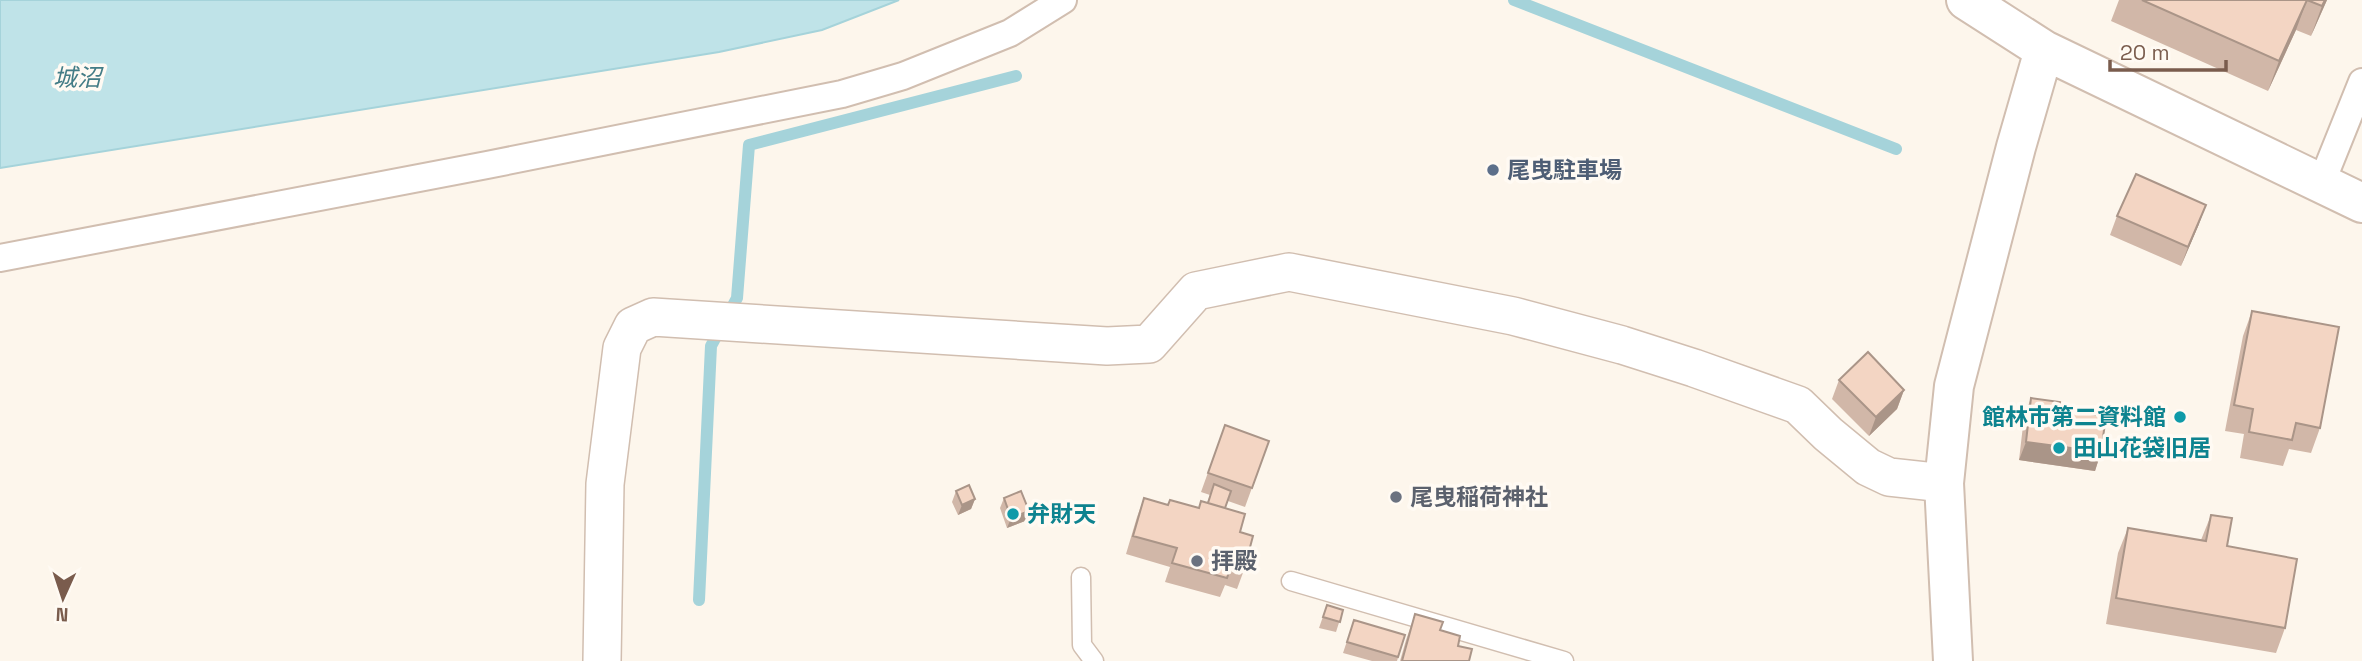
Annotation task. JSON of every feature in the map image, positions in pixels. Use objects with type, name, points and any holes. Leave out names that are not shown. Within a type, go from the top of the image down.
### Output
[{"type":"street","points":[[0,258],[842,94],[903,76],[1010,33],[1063,0]]},
{"type":"street","points":[[1966,0],[2044,50],[2362,203]]},
{"type":"street","points":[[1953,661],[1944,483],[1954,386],[2044,50]]},
{"type":"street","points":[[2321,184],[2362,82]]},
{"type":"street","points":[[602,661],[605,484],[622,348],[633,326],[653,317],[1107,346],[1149,344],[1196,291],[1289,272],[1513,316],[1682,364],[1798,405],[1828,435],[1868,467],[1889,477],[1944,483]]},
{"type":"lane","points":[[1081,577],[1082,645],[1094,661]]},
{"type":"lane","points":[[1291,581],[1564,661]]},
{"type":"water","name":"城沼","points":[[0,0],[899,0],[822,30],[719,52],[0,168]]},
{"type":"building","points":[[2142,0],[2307,0],[2279,61]]},
{"type":"building","points":[[2307,0],[2325,0],[2322,6]]},
{"type":"building","points":[[2136,174],[2206,205],[2188,247],[2117,216]]},
{"type":"building","points":[[2252,311],[2339,327],[2320,428],[2296,423],[2292,440],[2249,432],[2253,409],[2234,405]]},
{"type":"building","points":[[1868,352],[1904,390],[1876,417],[1839,380]]},
{"type":"building","points":[[2031,398],[2060,402],[2059,410],[2106,416],[2101,452],[2026,442]]},
{"type":"building","points":[[1225,425],[1269,441],[1252,488],[1208,473]]},
{"type":"building","points":[[1214,484],[1231,491],[1225,508],[1208,503]]},
{"type":"building","points":[[969,485],[975,499],[962,505],[956,491]]},
{"type":"building","points":[[1021,491],[1029,511],[1011,518],[1004,498]]},
{"type":"building","name":"拝殿","points":[[1144,498],[1168,505],[1170,500],[1199,508],[1201,501],[1245,514],[1240,532],[1253,536],[1244,570],[1231,566],[1227,578],[1172,563],[1177,548],[1133,536]]},
{"type":"building","points":[[2211,515],[2232,518],[2227,546],[2297,559],[2285,628],[2116,598],[2128,528],[2206,541]]},
{"type":"building","points":[[1327,605],[1343,610],[1340,622],[1323,617]]},
{"type":"building","points":[[1415,614],[1443,622],[1440,630],[1460,636],[1458,646],[1472,649],[1469,661],[1402,661]]},
{"type":"building","points":[[1354,620],[1405,635],[1398,657],[1347,642]]},
{"type":"waterway","points":[[1514,0],[1896,149]]},
{"type":"waterway","points":[[699,600],[711,346],[737,298],[749,145],[1016,76]]},
{"type":"place","name":"尾曳駐車場","points":[[1493,170]]},
{"type":"place","name":"館林市第二資料館","points":[[2180,417]]},
{"type":"place","name":"田山花袋旧居","points":[[2059,448]]},
{"type":"place","name":"尾曳稲荷神社","points":[[1396,497]]},
{"type":"place","name":"弁財天","points":[[1013,514]]},
{"type":"place","name":"拝殿","points":[[1197,561]]}]
